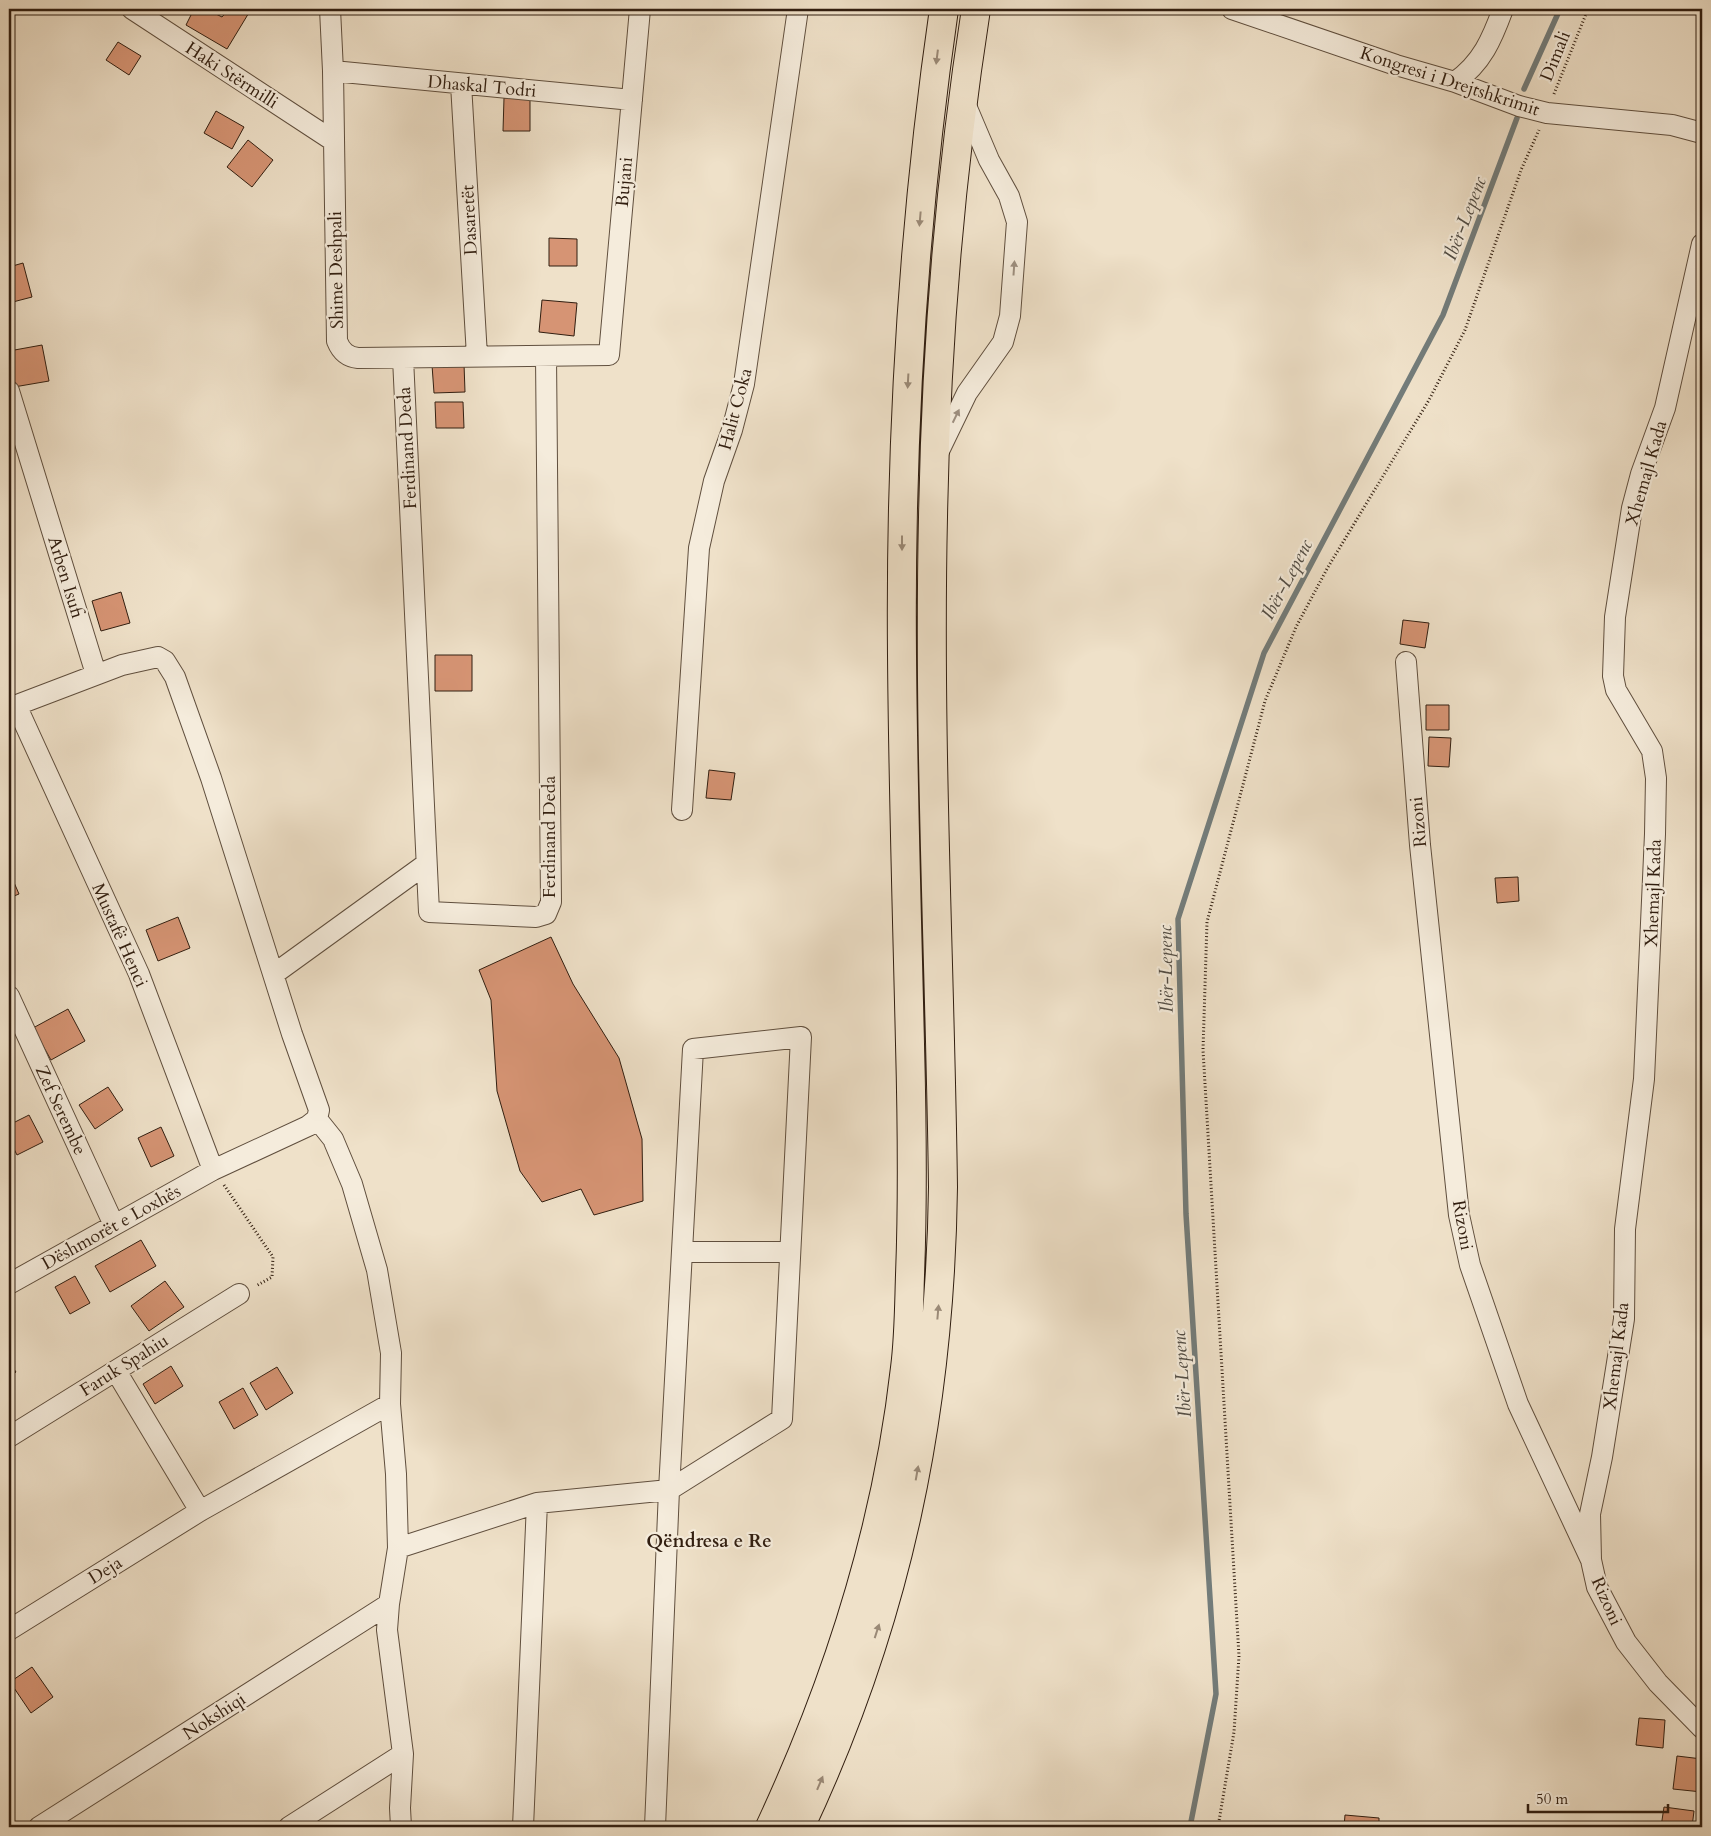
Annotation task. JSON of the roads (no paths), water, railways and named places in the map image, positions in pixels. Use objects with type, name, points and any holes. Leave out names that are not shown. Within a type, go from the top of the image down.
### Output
[{"type":"highway","points":[[770,1827],[794,1776],[828,1690],[864,1580],[889,1478],[906,1365],[913,1192],[904,832],[902,516],[908,363],[920,213],[944,9]]},
{"type":"highway","points":[[800,1827],[853,1701],[879,1626],[903,1541],[916,1479],[932,1371],[942,1248],[943,1187],[932,655],[935,460],[951,215],[976,9]]},
{"type":"street","name":"Haki Stërmilli","points":[[132,9],[332,140]]},
{"type":"street","name":"Shime Deshpali","points":[[330,9],[333,71],[332,140],[337,341],[340,347],[350,357],[609,355]]},
{"type":"street","name":"Bujani","points":[[609,355],[640,9]]},
{"type":"street","name":"Halit Coka","points":[[682,810],[699,548],[714,481],[732,430],[744,384],[798,9]]},
{"type":"street","name":"Kongresi i Drejtshkrimit","points":[[1232,9],[1396,65],[1455,82],[1519,106],[1547,113],[1672,124],[1702,133]]},
{"type":"street","points":[[1455,82],[1470,72],[1482,58],[1503,9]]},
{"type":"street","name":"Dhaskal Todri","points":[[333,71],[632,100]]},
{"type":"street","name":"Dasaretët","points":[[460,84],[477,356]]},
{"type":"street","points":[[935,460],[967,393],[1003,342],[1010,316],[1017,222],[1009,196],[989,160],[964,101]]},
{"type":"street","name":"Xhemajl Kada","points":[[1591,1560],[1590,1514],[1602,1457],[1624,1319],[1625,1228],[1644,1079],[1655,834],[1656,778],[1652,751],[1616,690],[1613,676],[1615,617],[1632,508],[1644,466],[1665,408],[1702,244]]},
{"type":"street","name":"Ferdinand Deda","points":[[403,358],[429,912],[536,917],[546,914],[549,909],[550,892],[546,356]]},
{"type":"street","name":"Arben Isufi","points":[[9,391],[96,674]]},
{"type":"street","points":[[12,706],[96,674],[144,659],[158,657],[165,661],[170,668],[211,778],[317,1101],[319,1110],[317,1118],[333,1139],[352,1184],[377,1270],[390,1353],[390,1404],[396,1474],[398,1548],[387,1630],[404,1754],[400,1808],[401,1827]]},
{"type":"street","name":"Rizoni","points":[[1406,662],[1420,845],[1459,1215],[1470,1265],[1518,1404],[1591,1560],[1597,1586],[1626,1642],[1658,1683],[1702,1728]]},
{"type":"street","name":"Mustafë Henci","points":[[12,706],[139,974],[213,1170]]},
{"type":"street","points":[[274,974],[426,864]]},
{"type":"street","name":"Zef Serembe","points":[[9,996],[114,1225]]},
{"type":"street","points":[[398,1548],[537,1503],[669,1490],[782,1419],[801,1037],[693,1049],[669,1490],[655,1827]]},
{"type":"street","name":"Dëshmorët e Loxhës","points":[[9,1284],[213,1170],[308,1126],[317,1118]]},
{"type":"street","points":[[682,1252],[790,1252]]},
{"type":"street","name":"Faruk Spahiu","points":[[9,1437],[239,1294]]},
{"type":"street","points":[[116,1371],[200,1511]]},
{"type":"street","name":"Deja","points":[[9,1630],[200,1511],[390,1404]]},
{"type":"street","points":[[523,1827],[537,1503]]},
{"type":"street","name":"Nokshiqi","points":[[39,1827],[389,1604]]},
{"type":"street","points":[[289,1827],[404,1754]]},
{"type":"waterway","name":"Ibër-Lepenc","points":[[1524,89],[1560,9]]},
{"type":"waterway","name":"Ibër-Lepenc","points":[[1190,1827],[1216,1694],[1186,1214],[1178,919],[1264,653],[1443,315],[1517,118]]},
{"type":"district","name":"Qëndresa e Re","points":[[709,1540]]}]
